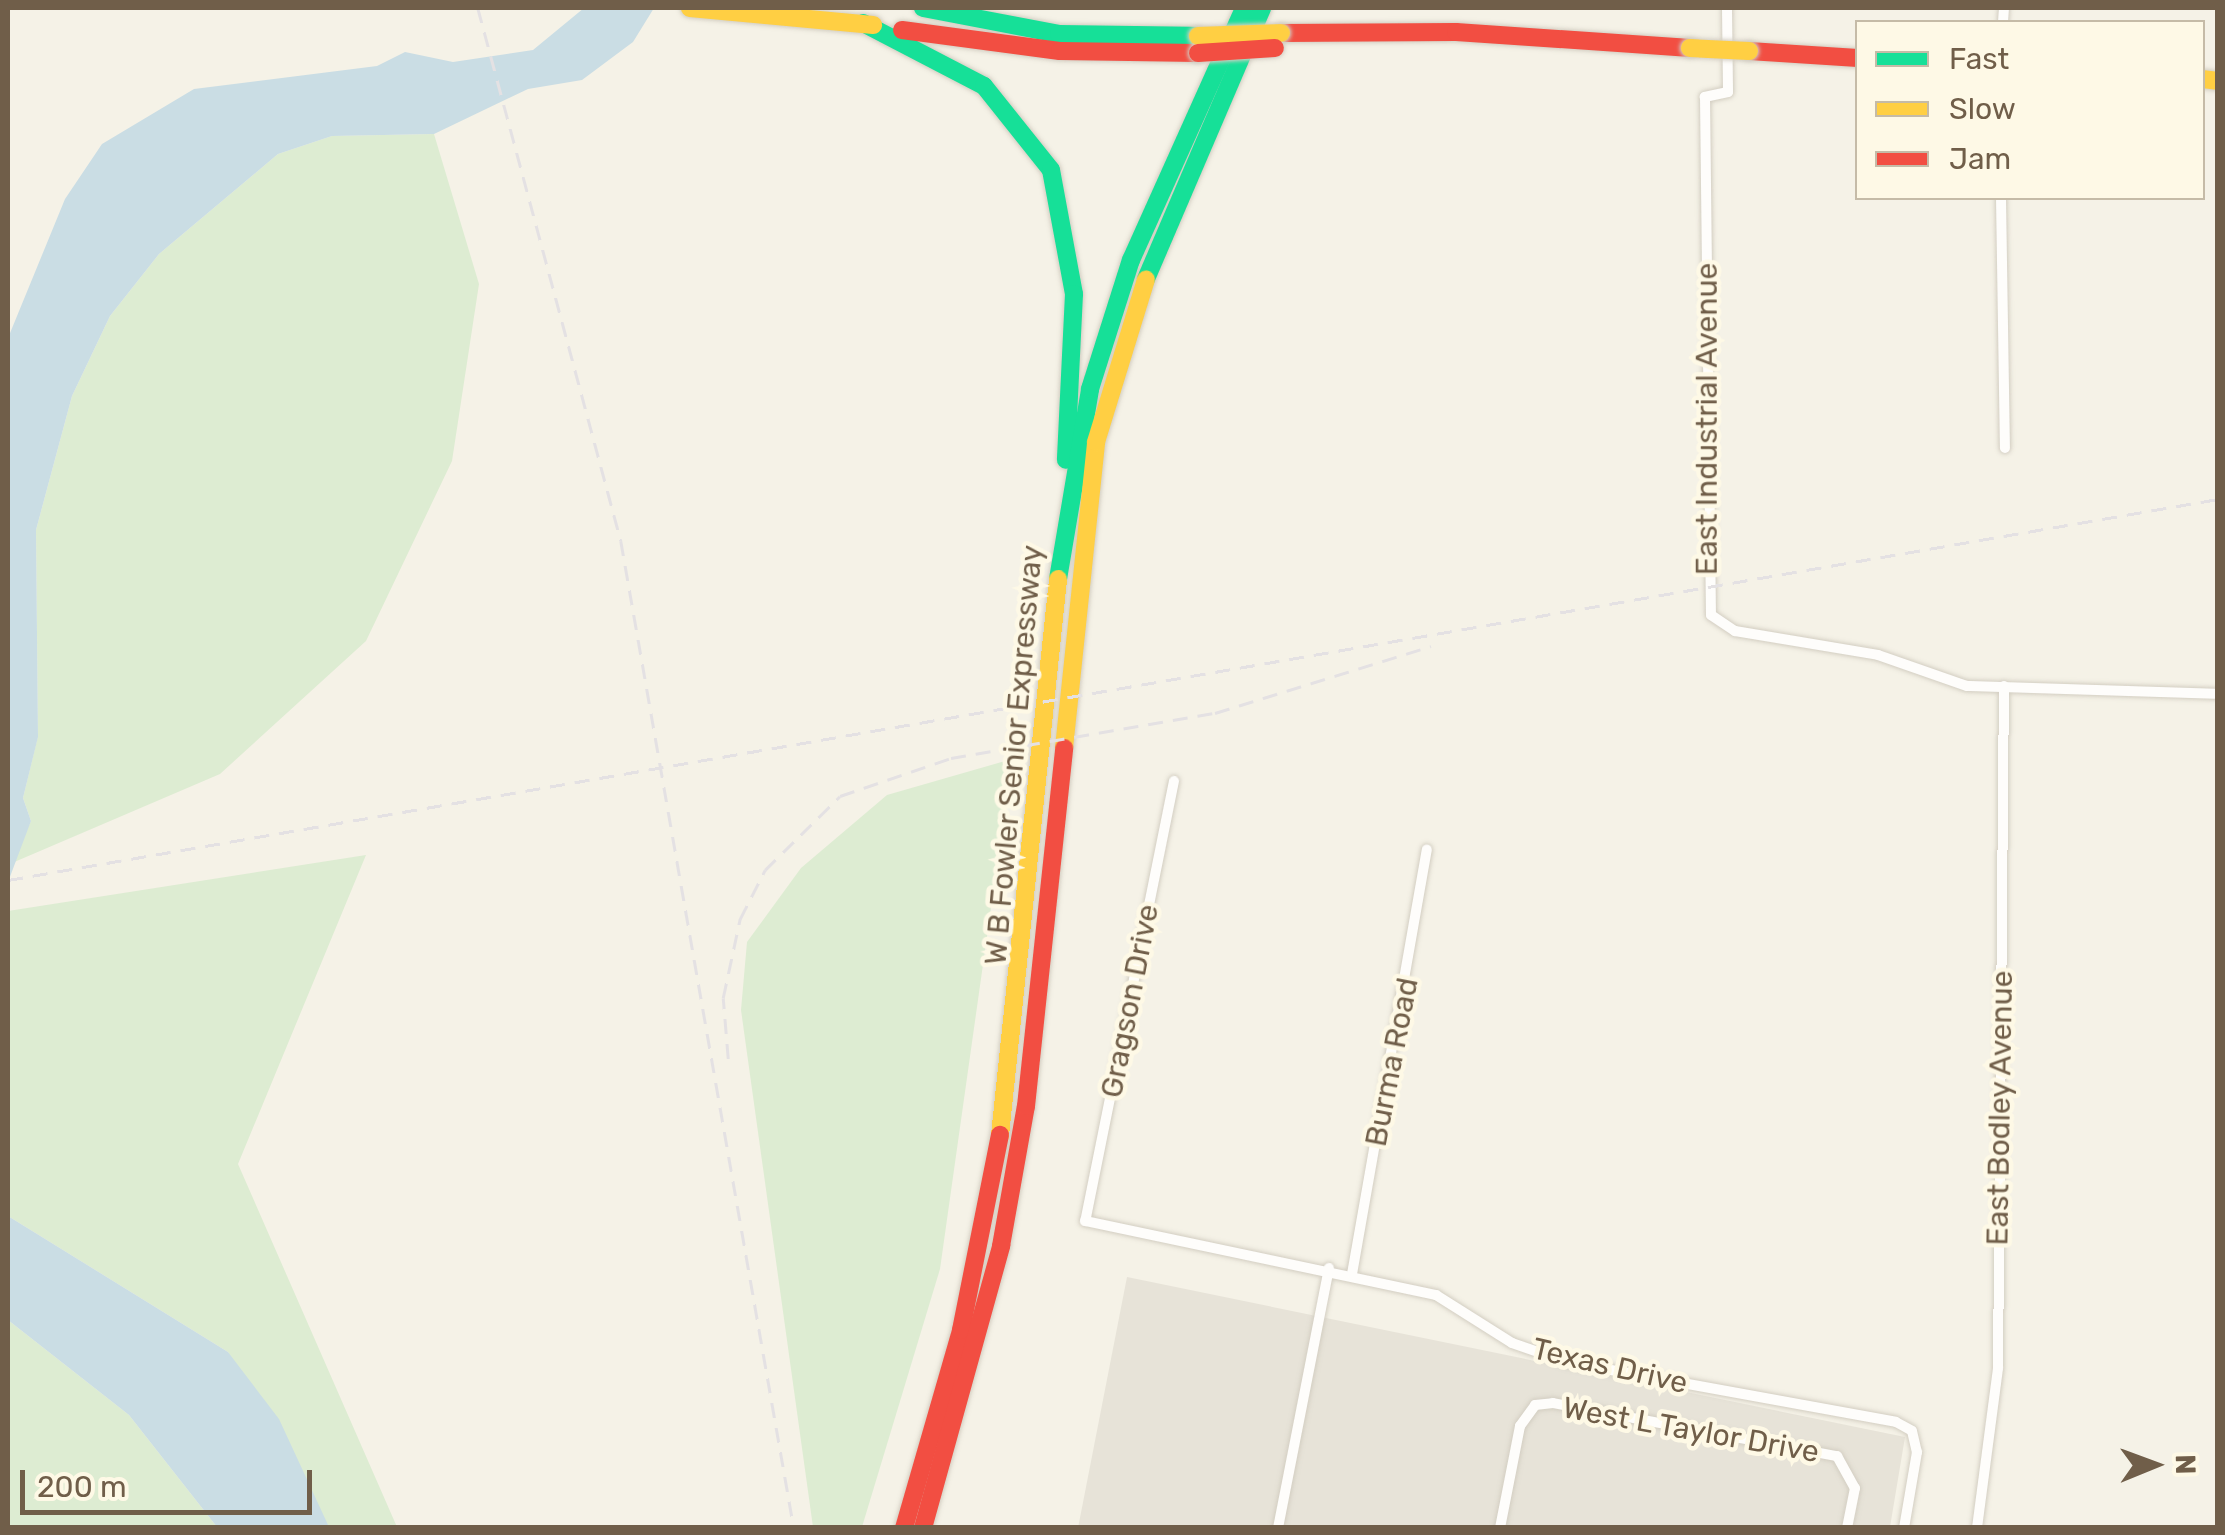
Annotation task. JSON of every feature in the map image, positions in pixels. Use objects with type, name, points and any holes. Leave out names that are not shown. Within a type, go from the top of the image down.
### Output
[{"type":"main road","points":[[690,8],[862,23],[1060,51],[1456,32],[1855,58]]},
{"type":"main road","points":[[924,8],[1060,34],[1198,44]]},
{"type":"main road","name":"W B Fowler Senior Expressway","points":[[904,1528],[970,1292],[1006,1102],[1063,527],[1090,389],[1131,260],[1244,8]]},
{"type":"main road","name":"W B Fowler Senior Expressway","points":[[923,1528],[1001,1246],[1026,1106],[1096,442],[1122,334],[1262,8]]},
{"type":"main road","points":[[862,23],[984,86],[1050,170],[1074,294],[1063,527]]},
{"type":"street","name":"East Industrial Avenue","points":[[1727,8],[1728,92],[1705,97],[1711,615],[1750,635],[2004,686]]},
{"type":"street","points":[[2001,200],[2006,448]]},
{"type":"street","points":[[2004,686],[2218,694]]},
{"type":"street","name":"East Bodley Avenue","points":[[1976,1528],[1998,1368],[2004,686]]},
{"type":"street","name":"Gragson Drive","points":[[1085,1221],[1174,781]]},
{"type":"street","name":"Burma Road","points":[[1352,1274],[1427,850]]},
{"type":"street","name":"Texas Drive","points":[[1085,1221],[1329,1268],[1436,1295],[1512,1344],[1567,1362],[1912,1431],[1904,1528]]},
{"type":"street","points":[[1278,1528],[1329,1268]]},
{"type":"street","name":"West L Taylor Drive","points":[[1500,1528],[1520,1426],[1536,1406],[1554,1403],[1837,1456],[1855,1488],[1847,1528]]},
{"type":"shaded area","points":[[584,8],[654,8],[633,42],[582,80],[528,89],[434,134],[332,136],[278,154],[159,254],[110,316],[72,396],[36,530],[38,737],[23,798],[31,821],[8,882],[8,338],[65,199],[102,144],[194,89],[377,66],[405,52],[453,62],[533,50]]},
{"type":"shaded area","points":[[8,1216],[228,1352],[279,1419],[329,1527],[217,1527],[129,1415],[8,1320]]},
{"type":"shaded area","points":[[1127,1277],[1905,1437],[1890,1527],[1078,1528]]},
{"type":"green space","points":[[434,134],[479,284],[452,461],[366,641],[220,774],[12,863],[31,821],[23,798],[38,736],[36,530],[72,396],[110,316],[159,254],[278,154],[332,136]]},
{"type":"green space","points":[[1012,759],[940,1269],[862,1527],[813,1527],[741,1010],[747,942],[801,868],[887,795]]},
{"type":"green space","points":[[366,855],[238,1164],[397,1527],[329,1527],[228,1352],[8,1216],[8,911]]},
{"type":"green space","points":[[8,1320],[129,1415],[217,1527],[8,1527]]},
{"type":"railway","points":[[478,8],[621,541],[794,1528]]},
{"type":"railway","points":[[8,880],[2218,499]]},
{"type":"railway","points":[[728,1059],[723,998],[740,919],[765,870],[840,796],[951,758],[1215,713],[1431,646]]},
{"type":"traffic: fast","points":[[923,8],[1059,34],[1198,36]]},
{"type":"traffic: fast","points":[[1058,579],[1090,389],[1131,260],[1244,8]]},
{"type":"traffic: fast","points":[[1146,279],[1262,8]]},
{"type":"traffic: fast","points":[[863,23],[984,86],[1051,170],[1074,294],[1066,460]]},
{"type":"traffic: slow","points":[[690,8],[873,25]]},
{"type":"traffic: slow","points":[[1198,36],[1281,33]]},
{"type":"traffic: slow","points":[[1690,48],[1749,51]]},
{"type":"traffic: slow","points":[[2205,79],[2218,81]]},
{"type":"traffic: slow","points":[[1064,748],[1096,442],[1146,279]]},
{"type":"traffic: slow","points":[[1000,1135],[1058,579]]},
{"type":"traffic: jam","points":[[902,30],[1060,51],[1198,53]]},
{"type":"traffic: jam","points":[[1281,33],[1456,32],[1690,48]]},
{"type":"traffic: jam","points":[[1198,53],[1275,48]]},
{"type":"traffic: jam","points":[[1749,51],[1855,58]]},
{"type":"traffic: jam","points":[[923,1528],[1001,1246],[1026,1106],[1064,748]]},
{"type":"traffic: jam","points":[[904,1528],[961,1330],[1000,1135]]}]
